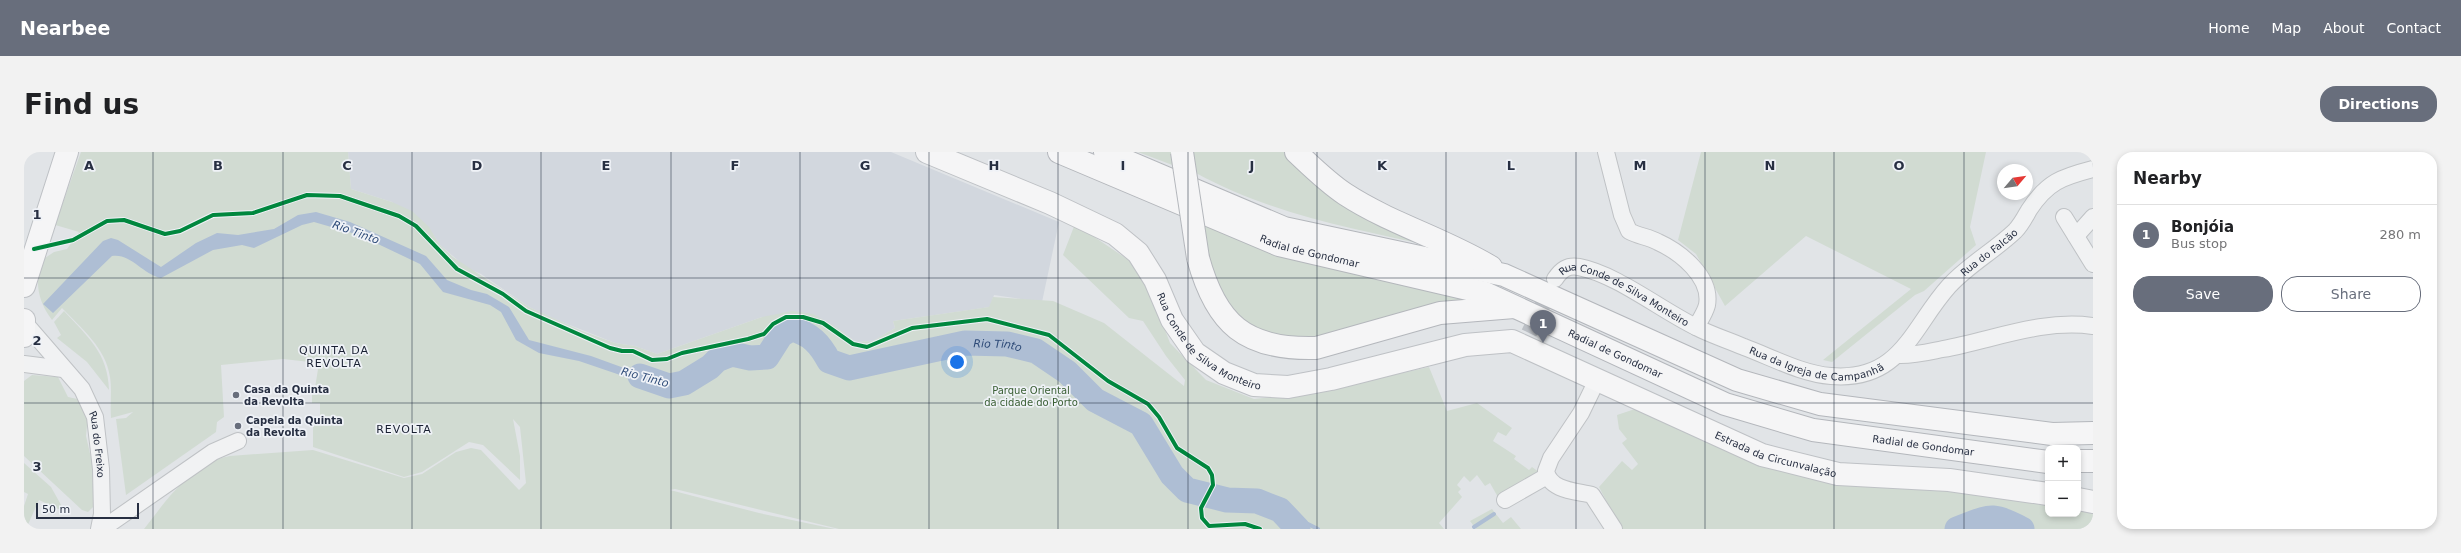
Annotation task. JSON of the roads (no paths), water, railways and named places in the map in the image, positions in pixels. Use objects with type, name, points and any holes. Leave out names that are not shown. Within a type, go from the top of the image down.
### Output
[{"type":"main road","points":[[24,286],[66,152]]},
{"type":"main road","name":"Rua Conde de Silva Monteiro","points":[[927,152],[1050,203],[1115,234],[1138,253],[1155,280],[1172,320],[1195,353],[1224,373],[1254,385],[1288,387],[1331,379],[1465,345],[1526,339]]},
{"type":"main road","name":"Radial de Gondomar","points":[[1059,152],[1279,245],[1485,293],[1725,404],[1813,430],[2045,462]]},
{"type":"main road","name":"Radial de Gondomar","points":[[1105,152],[1284,228],[1504,275],[1738,380],[1820,404],[2052,434],[2093,433]]},
{"type":"main road","points":[[1182,152],[1198,258],[1212,299],[1222,314],[1235,328],[1251,338],[1272,345],[1294,349],[1316,348],[1440,313],[1514,307]]},
{"type":"main road","points":[[1296,152],[1316,172],[1345,194],[1378,213],[1472,256],[1504,275]]},
{"type":"main road","points":[[24,321],[24,336]]},
{"type":"main road","name":"Estrada da Circunvalação","points":[[1526,339],[1597,380],[1762,455],[1816,470],[1857,477],[1949,480],[2045,494]]},
{"type":"main road","points":[[2081,461],[2093,461]]},
{"type":"main road","points":[[2081,500],[2093,502]]},
{"type":"street","points":[[1606,152],[1622,216],[1629,230],[1669,247],[1684,259],[1701,278],[1707,298],[1707,305],[1696,327]]},
{"type":"street","name":"Rua do Falcão","points":[[1897,355],[1911,340],[1948,287],[2015,231],[2046,189],[2062,177],[2093,169]]},
{"type":"street","points":[[2064,217],[2093,264]]},
{"type":"street","points":[[2076,236],[2093,217]]},
{"type":"street","name":"Rua Conde de Silva Monteiro","points":[[1555,279],[1566,268],[1572,266],[1585,269],[1650,300],[1696,327]]},
{"type":"street","name":"Rua do Freixo","points":[[24,321],[82,389],[95,417],[101,469],[102,514],[100,529]]},
{"type":"street","name":"Rua da Igreja de Campanhã","points":[[1696,327],[1774,358],[1829,376],[1856,376],[1868,372],[1897,355],[1916,355],[1946,349],[2036,326],[2093,326]]},
{"type":"street","points":[[24,364],[64,368]]},
{"type":"street","points":[[1597,380],[1581,413],[1546,467],[1547,476],[1556,485],[1568,491],[1592,495],[1614,529]]},
{"type":"street","points":[[100,529],[213,452],[238,441]]},
{"type":"street","points":[[1505,500],[1547,476]]},
{"type":"water","points":[[316,212],[350,222],[426,256],[447,280],[471,290],[487,294],[509,307],[529,340],[591,356],[657,380],[669,381],[677,391],[670,392],[579,361],[539,353],[516,340],[501,312],[490,305],[443,292],[420,264],[359,235],[314,222],[302,225],[254,248],[242,245],[213,250],[161,278],[154,276],[125,258],[112,256],[53,313],[43,304],[103,241],[111,238],[118,240],[161,267],[196,243],[217,233],[238,235],[274,229],[298,215]]},
{"type":"waterway","name":"Rio Tinto","points":[[640,376],[669,386],[684,383],[710,367],[717,360],[732,354],[750,358],[767,357],[781,335],[791,329],[804,333],[814,340],[822,349],[829,361],[849,368],[965,343],[1007,344],[1036,351],[1067,372],[1095,400],[1141,424],[1172,475],[1187,490],[1227,500],[1257,501],[1280,510],[1298,529]]},
{"type":"waterway","points":[[1280,510],[1318,529]]},
{"type":"waterway","points":[[1474,527],[1494,514]]},
{"type":"waterway","name":"Rio Tinto","points":[[1957,529],[1990,518],[2003,520],[2022,529]]},
{"type":"tunnel","points":[[1529,333],[1552,286]]},
{"type":"place","name":"Bonjóia","points":[[1543,343]]},
{"type":"place","name":"Casa da Quinta da Revolta","points":[[236,395]]},
{"type":"place","name":"Capela da Quinta da Revolta","points":[[238,426]]},
{"type":"district","name":"QUINTA DA REVOLTA","points":[[334,356]]},
{"type":"district","name":"REVOLTA","points":[[404,429]]},
{"type":"park label","name":"Parque Oriental da cidade do Porto","points":[[1031,396]]}]
